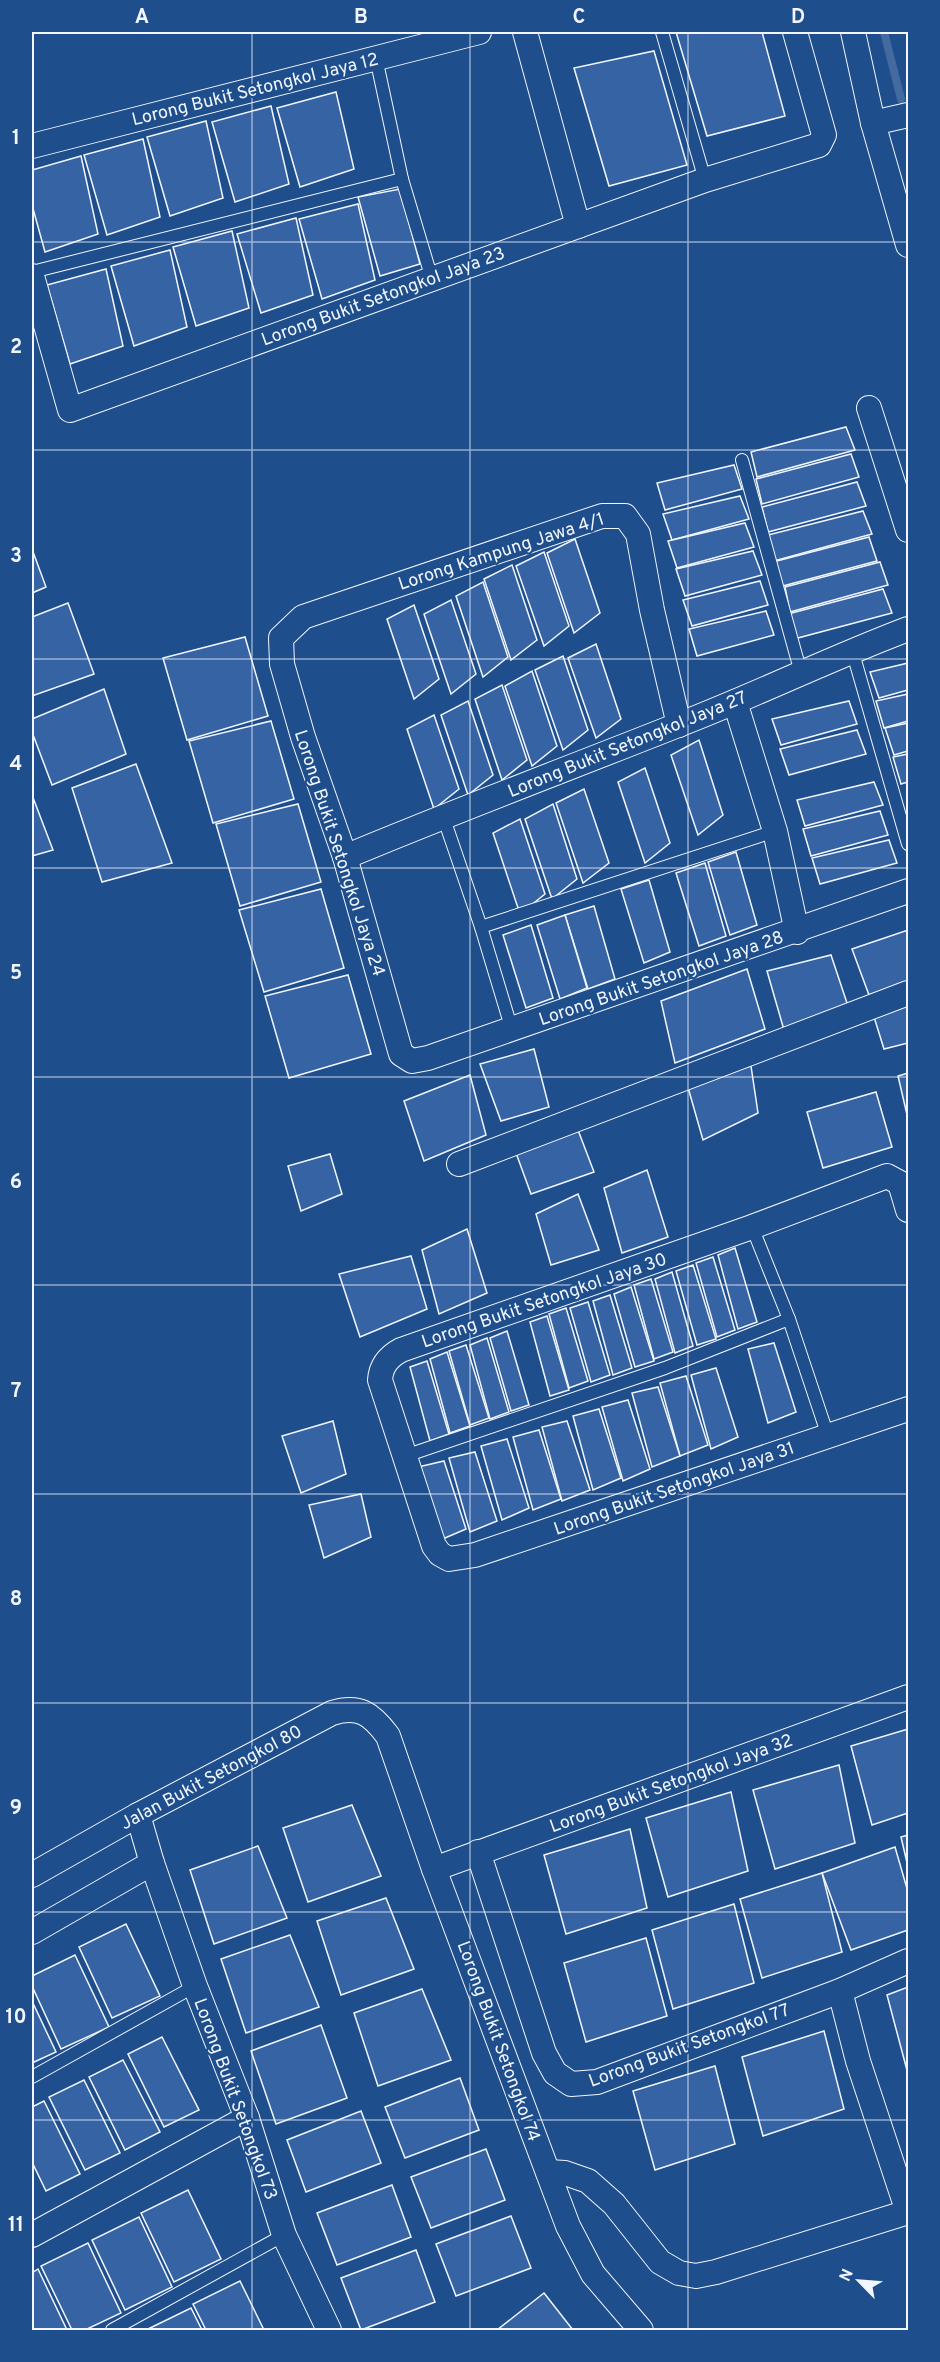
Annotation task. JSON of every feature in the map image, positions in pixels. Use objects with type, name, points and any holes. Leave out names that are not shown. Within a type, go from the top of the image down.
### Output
[{"type":"street","name":"Lorong Bukit Setongkol Jaya 12","points":[[32,146],[479,32]]},
{"type":"street","points":[[525,32],[578,226]]},
{"type":"street","name":"Lorong Bukit Setongkol Jaya 23","points":[[32,278],[70,410],[705,180],[819,145],[824,135],[795,32]]},
{"type":"street","points":[[853,32],[873,123],[909,244]]},
{"type":"street","points":[[873,123],[909,115]]},
{"type":"street","points":[[869,408],[909,530]]},
{"type":"street","name":"Lorong Kampung Jawa 4/1","points":[[281,638],[303,616],[602,516],[625,516],[638,534],[652,610],[679,725]]},
{"type":"street","name":"Lorong Bukit Setongkol Jaya 27","points":[[345,857],[443,816],[679,725],[852,650],[909,629]]},
{"type":"street","name":"Lorong Bukit Setongkol Jaya 24","points":[[281,638],[282,664],[303,737],[345,857],[401,1054],[412,1061]]},
{"type":"street","points":[[735,702],[775,831],[796,932]]},
{"type":"street","name":"Lorong Bukit Setongkol Jaya 28","points":[[412,1061],[428,1058],[512,1030],[909,891]]},
{"type":"street","points":[[459,1164],[909,993]]},
{"type":"street","name":"Lorong Bukit Setongkol Jaya 30","points":[[440,1554],[434,1546],[380,1380],[381,1371],[387,1359],[394,1354],[752,1227],[887,1176],[902,1186],[909,1210]]},
{"type":"street","name":"Lorong Bukit Setongkol Jaya 31","points":[[440,1554],[448,1559],[475,1555],[909,1409]]},
{"type":"street","name":"Lorong Bukit Setongkol Jaya 32","points":[[434,1869],[909,1697]]},
{"type":"street","name":"Jalan Bukit Setongkol 80","points":[[32,1875],[138,1815],[332,1713],[347,1709],[364,1712],[378,1722],[388,1736]]},
{"type":"street","name":"Lorong Bukit Setongkol 74","points":[[388,1736],[434,1869],[567,2226],[593,2274],[641,2331]]},
{"type":"street","name":"Lorong Bukit Setongkol 73","points":[[138,1815],[195,1986],[247,2118],[284,2235],[329,2331]]},
{"type":"street","name":"Lorong Bukit Setongkol 77","points":[[478,1852],[544,2053],[555,2073],[571,2084],[597,2082],[840,1990],[909,1961]]},
{"type":"street","points":[[32,1932],[153,1863]]},
{"type":"street","points":[[548,2172],[565,2173],[588,2181],[614,2204],[660,2262],[679,2273],[696,2276],[716,2272],[909,2212],[858,2061],[840,1990]]},
{"type":"street","points":[[32,2235],[247,2118]]},
{"type":"lane","points":[[662,32],[705,180]]},
{"type":"lane","points":[[376,58],[402,179],[432,279]]},
{"type":"lane","points":[[32,278],[402,179]]},
{"type":"lane","points":[[742,460],[801,673]]},
{"type":"lane","points":[[852,650],[909,844]]},
{"type":"lane","points":[[443,816],[481,927],[512,1030]]},
{"type":"lane","points":[[481,927],[775,831]]},
{"type":"lane","points":[[752,1227],[789,1319],[828,1436]]},
{"type":"lane","points":[[405,1456],[665,1368],[789,1319]]},
{"type":"lane","points":[[32,2077],[195,1986]]},
{"type":"lane","points":[[112,2331],[284,2235]]},
{"type":"building","points":[[676,32],[762,32],[785,116],[707,136]]},
{"type":"building","points":[[654,51],[687,165],[609,186],[574,68]]},
{"type":"building","points":[[336,92],[354,169],[300,187],[277,108]]},
{"type":"building","points":[[271,106],[289,184],[235,202],[212,122]]},
{"type":"building","points":[[206,121],[223,198],[170,216],[147,137]]},
{"type":"building","points":[[143,139],[160,217],[107,235],[84,155]]},
{"type":"building","points":[[81,156],[98,234],[45,252],[32,205],[32,170]]},
{"type":"building","points":[[400,189],[420,264],[380,276],[358,197]]},
{"type":"building","points":[[358,204],[375,280],[322,299],[299,219]]},
{"type":"building","points":[[296,218],[313,295],[261,313],[237,234]]},
{"type":"building","points":[[232,231],[249,308],[196,326],[173,247]]},
{"type":"building","points":[[170,250],[187,327],[134,346],[111,266]]},
{"type":"building","points":[[106,269],[123,346],[70,364],[47,285]]},
{"type":"building","points":[[846,427],[855,450],[757,477],[751,452]]},
{"type":"building","points":[[851,454],[859,477],[762,504],[756,479]]},
{"type":"building","points":[[734,465],[742,489],[665,510],[657,483]]},
{"type":"building","points":[[857,482],[866,506],[768,532],[762,507]]},
{"type":"building","points":[[740,496],[749,519],[672,540],[663,514]]},
{"type":"building","points":[[863,511],[872,534],[774,561],[768,535]]},
{"type":"building","points":[[745,523],[754,547],[677,568],[668,541]]},
{"type":"building","points":[[869,537],[877,561],[779,587],[773,562]]},
{"type":"building","points":[[575,539],[600,613],[574,633],[547,553]]},
{"type":"building","points":[[32,549],[46,587],[32,593]]},
{"type":"building","points":[[753,551],[762,575],[685,596],[676,569]]},
{"type":"building","points":[[544,552],[569,626],[544,646],[516,566]]},
{"type":"building","points":[[880,562],[888,585],[790,612],[785,587]]},
{"type":"building","points":[[512,565],[537,640],[511,660],[484,579]]},
{"type":"building","points":[[760,581],[768,605],[692,626],[683,600]]},
{"type":"building","points":[[483,582],[508,657],[483,677],[456,596]]},
{"type":"building","points":[[883,589],[892,613],[794,639],[788,614]]},
{"type":"building","points":[[451,600],[476,674],[451,694],[424,614]]},
{"type":"building","points":[[68,603],[94,674],[32,696],[32,617]]},
{"type":"building","points":[[414,605],[439,679],[414,699],[387,619]]},
{"type":"building","points":[[766,611],[774,635],[697,656],[689,629]]},
{"type":"building","points":[[245,637],[268,716],[187,740],[163,658]]},
{"type":"building","points":[[596,644],[621,719],[596,738],[568,658]]},
{"type":"building","points":[[563,656],[588,730],[563,750],[535,670]]},
{"type":"building","points":[[908,663],[908,690],[879,698],[870,672]]},
{"type":"building","points":[[532,671],[557,746],[532,766],[505,686]]},
{"type":"building","points":[[502,685],[527,760],[502,780],[475,699]]},
{"type":"building","points":[[104,689],[126,754],[52,785],[32,732],[32,719]]},
{"type":"building","points":[[908,694],[908,721],[884,728],[876,701]]},
{"type":"building","points":[[468,701],[493,775],[468,795],[441,715]]},
{"type":"building","points":[[849,701],[857,724],[781,745],[772,719]]},
{"type":"building","points":[[434,715],[459,789],[434,809],[407,729]]},
{"type":"building","points":[[271,721],[294,799],[213,823],[189,741]]},
{"type":"building","points":[[908,723],[908,751],[894,755],[885,728]]},
{"type":"building","points":[[857,730],[866,754],[789,775],[780,749]]},
{"type":"building","points":[[699,740],[723,815],[698,835],[671,755]]},
{"type":"building","points":[[908,754],[908,782],[901,784],[893,757]]},
{"type":"building","points":[[136,764],[172,863],[102,882],[72,788]]},
{"type":"building","points":[[645,768],[670,843],[645,863],[618,782]]},
{"type":"building","points":[[874,782],[883,805],[805,826],[797,800]]},
{"type":"building","points":[[584,789],[609,863],[583,883],[556,803]]},
{"type":"building","points":[[32,795],[53,850],[32,856]]},
{"type":"building","points":[[298,804],[321,882],[240,906],[216,824]]},
{"type":"building","points":[[553,804],[577,879],[552,899],[525,819]]},
{"type":"building","points":[[880,811],[888,835],[811,856],[803,829]]},
{"type":"building","points":[[520,819],[545,894],[520,914],[493,833]]},
{"type":"building","points":[[889,840],[897,863],[820,884],[812,858]]},
{"type":"building","points":[[736,852],[757,925],[730,935],[708,862]]},
{"type":"building","points":[[705,863],[726,936],[699,946],[676,873]]},
{"type":"building","points":[[649,880],[670,952],[644,963],[621,889]]},
{"type":"building","points":[[321,889],[344,968],[264,992],[239,910]]},
{"type":"building","points":[[594,906],[615,979],[588,989],[565,915]]},
{"type":"building","points":[[565,915],[587,988],[560,999],[537,925]]},
{"type":"building","points":[[531,925],[553,998],[526,1008],[503,935]]},
{"type":"building","points":[[908,930],[908,981],[869,995],[852,949]]},
{"type":"building","points":[[831,955],[848,1006],[784,1030],[767,971]]},
{"type":"building","points":[[747,969],[765,1029],[675,1063],[661,1001]]},
{"type":"building","points":[[348,975],[371,1054],[289,1078],[265,996]]},
{"type":"building","points":[[908,1002],[908,1043],[884,1049],[874,1017]]},
{"type":"building","points":[[534,1049],[549,1107],[501,1121],[480,1064]]},
{"type":"building","points":[[751,1066],[758,1113],[703,1140],[687,1084]]},
{"type":"building","points":[[908,1073],[908,1119],[898,1076]]},
{"type":"building","points":[[470,1075],[486,1135],[424,1161],[404,1101]]},
{"type":"building","points":[[876,1092],[892,1147],[823,1168],[807,1112]]},
{"type":"building","points":[[578,1130],[594,1172],[531,1194],[516,1153]]},
{"type":"building","points":[[330,1154],[342,1194],[301,1211],[288,1166]]},
{"type":"building","points":[[647,1170],[668,1237],[622,1253],[604,1188]]},
{"type":"building","points":[[578,1194],[599,1250],[551,1265],[536,1214]]},
{"type":"building","points":[[467,1229],[487,1293],[439,1314],[422,1250]]},
{"type":"building","points":[[735,1248],[757,1322],[738,1329],[718,1255]]},
{"type":"building","points":[[411,1256],[427,1309],[360,1337],[339,1274]]},
{"type":"building","points":[[713,1257],[735,1330],[717,1337],[696,1263]]},
{"type":"building","points":[[693,1265],[716,1339],[697,1345],[676,1271]]},
{"type":"building","points":[[672,1272],[693,1346],[675,1353],[655,1279]]},
{"type":"building","points":[[651,1279],[673,1352],[654,1359],[634,1285]]},
{"type":"building","points":[[631,1287],[654,1361],[635,1367],[614,1294]]},
{"type":"building","points":[[610,1295],[632,1368],[613,1375],[593,1301]]},
{"type":"building","points":[[588,1302],[610,1375],[591,1382],[570,1308]]},
{"type":"building","points":[[566,1308],[588,1381],[569,1388],[549,1314]]},
{"type":"building","points":[[547,1316],[569,1390],[550,1396],[530,1322]]},
{"type":"building","points":[[507,1331],[529,1405],[511,1411],[490,1338]]},
{"type":"building","points":[[487,1338],[509,1412],[490,1419],[470,1345]]},
{"type":"building","points":[[774,1343],[796,1412],[768,1423],[748,1349]]},
{"type":"building","points":[[466,1345],[489,1418],[470,1425],[449,1351]]},
{"type":"building","points":[[447,1352],[470,1426],[450,1433],[430,1359]]},
{"type":"building","points":[[427,1361],[449,1434],[430,1441],[410,1367]]},
{"type":"building","points":[[716,1368],[738,1437],[711,1449],[691,1375]]},
{"type":"building","points":[[686,1376],[708,1445],[680,1456],[660,1383]]},
{"type":"building","points":[[658,1387],[680,1456],[652,1467],[632,1393]]},
{"type":"building","points":[[628,1400],[650,1469],[623,1481],[602,1407]]},
{"type":"building","points":[[599,1409],[621,1478],[593,1490],[573,1416]]},
{"type":"building","points":[[333,1421],[346,1474],[301,1493],[282,1436]]},
{"type":"building","points":[[567,1421],[590,1490],[562,1501],[542,1427]]},
{"type":"building","points":[[539,1430],[561,1499],[533,1510],[513,1437]]},
{"type":"building","points":[[507,1439],[529,1508],[502,1520],[481,1446]]},
{"type":"building","points":[[475,1452],[497,1521],[470,1532],[449,1458]]},
{"type":"building","points":[[444,1461],[466,1529],[438,1541],[418,1467]]},
{"type":"building","points":[[361,1494],[371,1537],[324,1558],[309,1505]]},
{"type":"building","points":[[908,1729],[908,1813],[872,1825],[851,1746]]},
{"type":"building","points":[[839,1765],[855,1843],[775,1869],[753,1790]]},
{"type":"building","points":[[731,1792],[748,1871],[668,1897],[646,1818]]},
{"type":"building","points":[[352,1805],[381,1876],[308,1902],[283,1828]]},
{"type":"building","points":[[630,1829],[647,1908],[566,1934],[544,1855]]},
{"type":"building","points":[[908,1835],[908,1867],[901,1837]]},
{"type":"building","points":[[258,1846],[287,1918],[214,1944],[190,1870]]},
{"type":"building","points":[[895,1847],[908,1892],[908,1930],[851,1950],[822,1873]]},
{"type":"building","points":[[822,1873],[842,1952],[762,1978],[740,1899]]},
{"type":"building","points":[[386,1898],[414,1969],[341,1995],[317,1921]]},
{"type":"building","points":[[734,1904],[754,1983],[673,2009],[652,1930]]},
{"type":"building","points":[[126,1924],[160,1996],[112,2018],[79,1947]]},
{"type":"building","points":[[290,1935],[319,2007],[246,2033],[221,1959]]},
{"type":"building","points":[[646,1938],[667,2016],[586,2042],[564,1963]]},
{"type":"building","points":[[75,1955],[109,2027],[61,2049],[32,1986],[32,1976]]},
{"type":"building","points":[[908,1987],[908,2074],[887,1995]]},
{"type":"building","points":[[422,1989],[451,2060],[378,2086],[354,2013]]},
{"type":"building","points":[[32,2001],[56,2052],[32,2063]]},
{"type":"building","points":[[321,2025],[347,2098],[276,2124],[251,2051]]},
{"type":"building","points":[[824,2031],[844,2109],[763,2136],[742,2057]]},
{"type":"building","points":[[162,2037],[199,2110],[164,2127],[128,2054]]},
{"type":"building","points":[[123,2060],[160,2132],[125,2150],[89,2077]]},
{"type":"building","points":[[715,2066],[735,2144],[655,2170],[633,2091]]},
{"type":"building","points":[[460,2078],[479,2130],[405,2158],[385,2107]]},
{"type":"building","points":[[84,2080],[120,2153],[85,2170],[49,2097]]},
{"type":"building","points":[[44,2101],[80,2174],[46,2191],[32,2162],[32,2107]]},
{"type":"building","points":[[361,2111],[381,2163],[306,2192],[287,2140]]},
{"type":"building","points":[[486,2149],[505,2200],[431,2228],[411,2177]]},
{"type":"building","points":[[392,2185],[411,2237],[337,2265],[317,2213]]},
{"type":"building","points":[[188,2190],[221,2259],[174,2282],[141,2213]]},
{"type":"building","points":[[511,2216],[531,2268],[456,2296],[436,2244]]},
{"type":"building","points":[[139,2217],[172,2287],[125,2310],[92,2240]]},
{"type":"building","points":[[88,2243],[121,2313],[85,2330],[72,2330],[41,2266]]},
{"type":"building","points":[[416,2250],[435,2302],[361,2330],[341,2278]]},
{"type":"building","points":[[38,2269],[67,2330],[32,2330],[32,2273]]},
{"type":"building","points":[[240,2281],[264,2330],[206,2330],[193,2304]]},
{"type":"building","points":[[544,2293],[573,2330],[497,2330]]},
{"type":"building","points":[[191,2308],[202,2330],[146,2330]]},
{"type":"waterway","points":[[884,32],[901,99]]}]
